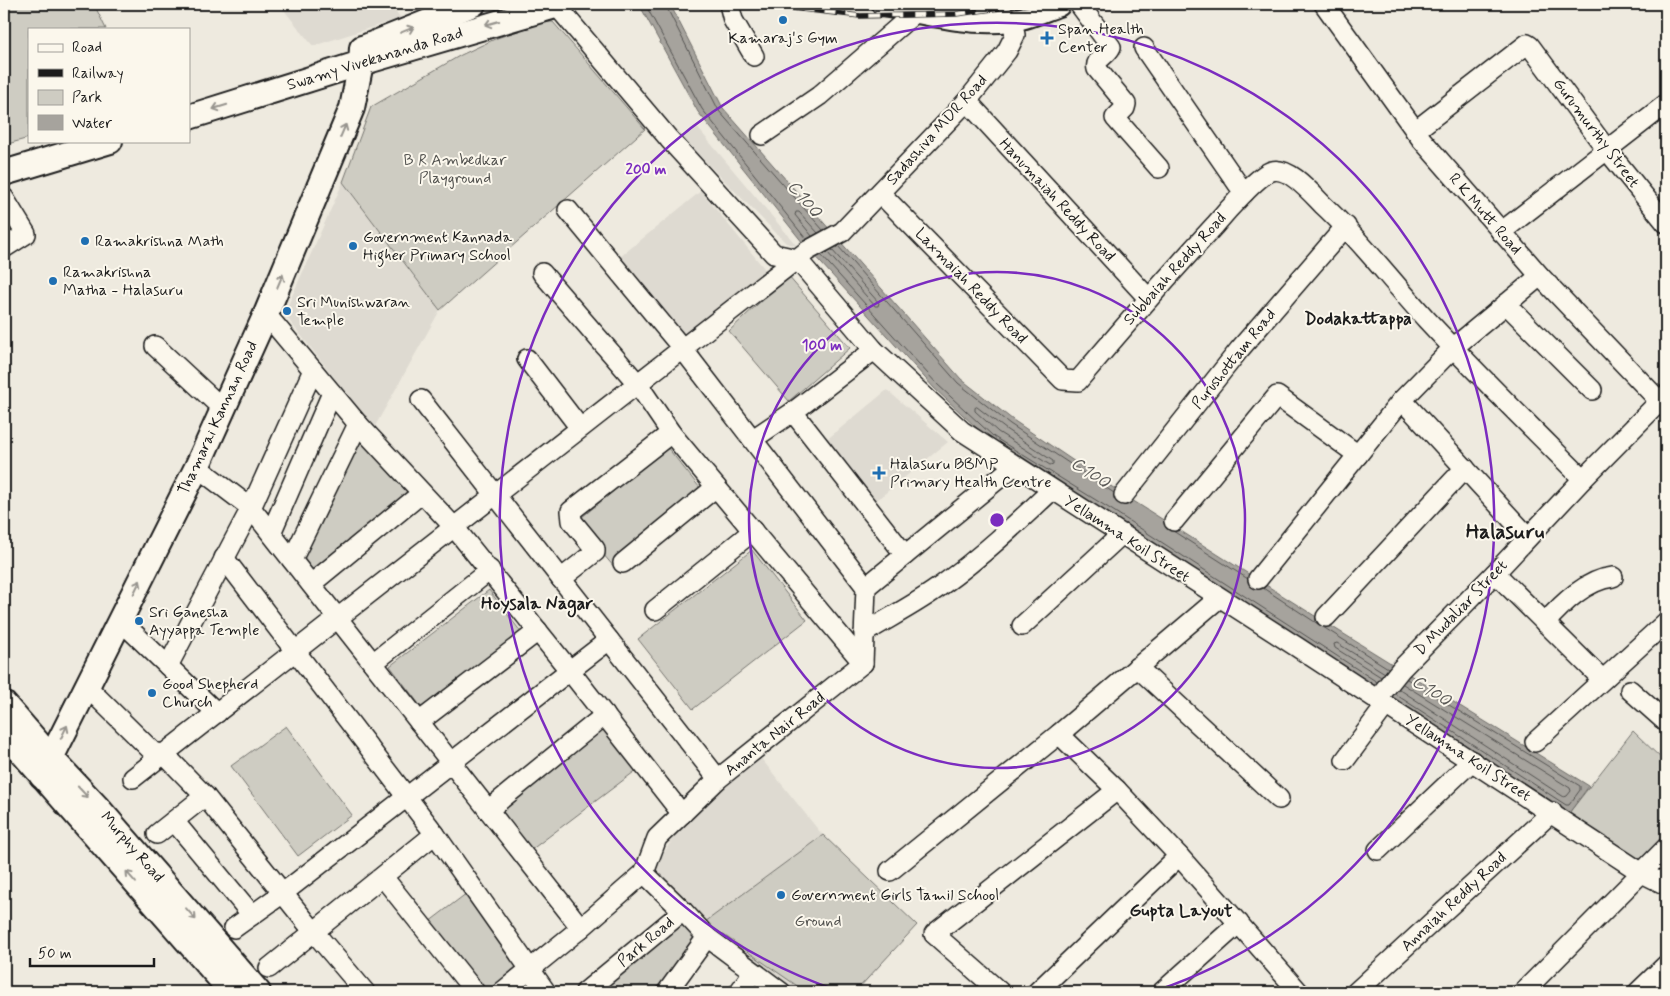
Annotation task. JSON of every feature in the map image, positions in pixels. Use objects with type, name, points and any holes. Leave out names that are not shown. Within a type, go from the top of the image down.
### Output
[{"type":"main road","name":"Swamy Vivekananda Road","points":[[190,117],[361,55],[473,4]]},
{"type":"main road","name":"Swamy Vivekananda Road","points":[[190,100],[557,4]]},
{"type":"main road","points":[[884,4],[917,11],[978,12],[1012,19],[1058,4]]},
{"type":"main road","name":"Thamarai Kannan Road","points":[[47,767],[224,410],[352,108],[361,55]]},
{"type":"main road","points":[[4,158],[50,142]]},
{"type":"main road","points":[[4,173],[107,142]]},
{"type":"main road","name":"Murphy Road","points":[[4,704],[47,767],[232,992]]},
{"type":"main road","name":"Murphy Road","points":[[4,732],[97,807],[258,992]]},
{"type":"street","points":[[557,4],[669,139],[774,254],[802,255]]},
{"type":"street","points":[[729,4],[733,20],[754,56]]},
{"type":"street","points":[[1079,4],[1111,47],[1110,51],[1096,65],[1097,69],[1126,104],[1126,108],[1115,118],[1159,168]]},
{"type":"street","name":"R K Mutt Road","points":[[1324,4],[1415,131],[1501,232],[1540,276],[1664,401]]},
{"type":"street","points":[[762,135],[819,96],[917,11]]},
{"type":"street","name":"Sadashiva MDR Road","points":[[133,778],[802,255],[842,232],[966,101],[1007,51],[1015,35],[1012,19]]},
{"type":"street","name":"Gurumurthy Street","points":[[1415,131],[1527,44],[1666,223]]},
{"type":"street","points":[[1144,48],[1244,193]]},
{"type":"street","name":"Hanumaiah Reddy Road","points":[[966,101],[1148,298]]},
{"type":"street","points":[[1501,232],[1666,104]]},
{"type":"street","name":"Subbaiah Reddy Road","points":[[1063,380],[1078,381],[1148,298],[1244,193],[1270,171],[1278,170],[1295,178],[1346,226]]},
{"type":"street","name":"Laxmaiah Reddy Road","points":[[880,193],[1063,380]]},
{"type":"street","points":[[4,198],[26,234],[4,248]]},
{"type":"street","points":[[568,210],[682,348],[866,587],[863,664]]},
{"type":"street","points":[[1346,226],[1390,279],[1453,348],[1582,479]]},
{"type":"street","name":"Purushottam Road","points":[[1124,495],[1239,350],[1346,226]]},
{"type":"street","name":"Yellamma Koil Street","points":[[802,255],[874,350],[962,432],[1219,598],[1382,699],[1472,761],[1646,869],[1666,885]]},
{"type":"street","points":[[542,273],[637,383],[671,433],[863,664]]},
{"type":"street","points":[[1258,579],[1402,400],[1453,348],[1540,276]]},
{"type":"street","points":[[1506,304],[1592,390]]},
{"type":"street","points":[[266,314],[358,424],[454,527],[490,570],[682,814]]},
{"type":"street","points":[[155,346],[224,410]]},
{"type":"street","points":[[753,438],[793,412],[874,350]]},
{"type":"street","points":[[527,359],[580,428]]},
{"type":"street","points":[[168,666],[251,508],[314,370]]},
{"type":"street","points":[[271,534],[332,393]]},
{"type":"street","points":[[1174,521],[1277,396],[1358,455]]},
{"type":"street","points":[[421,400],[718,779]]},
{"type":"street","points":[[1402,400],[1528,537]]},
{"type":"street","name":"D Mudaliar Street","points":[[1344,760],[1401,669],[1495,573],[1582,479],[1664,401]]},
{"type":"street","points":[[793,412],[905,555]]},
{"type":"street","points":[[292,560],[358,424]]},
{"type":"street","points":[[561,579],[594,552],[593,546],[572,521],[571,511],[671,433]]},
{"type":"street","points":[[866,587],[1014,466]]},
{"type":"street","points":[[197,467],[251,508],[581,928]]},
{"type":"street","points":[[1326,617],[1465,468]]},
{"type":"street","points":[[623,563],[716,487]]},
{"type":"street","points":[[864,633],[918,602],[943,584],[1011,528],[1052,490]]},
{"type":"street","points":[[311,584],[422,492]]},
{"type":"street","points":[[655,610],[753,531]]},
{"type":"street","points":[[1022,626],[1122,534]]},
{"type":"street","points":[[224,558],[435,834],[546,992]]},
{"type":"street","points":[[373,664],[490,570]]},
{"type":"street","points":[[1495,573],[1602,679]]},
{"type":"street","points":[[1545,623],[1562,604],[1584,588],[1596,581],[1613,577]]},
{"type":"street","points":[[890,871],[1059,734],[1219,598]]},
{"type":"street","points":[[120,620],[217,712]]},
{"type":"street","points":[[1535,742],[1666,622]]},
{"type":"street","points":[[419,722],[538,631]]},
{"type":"street","points":[[234,928],[283,894],[609,640]]},
{"type":"street","name":"Ananta Nair Road","points":[[502,992],[581,928],[644,873],[658,838],[718,779],[863,664]]},
{"type":"street","points":[[1137,667],[1280,799]]},
{"type":"street","points":[[86,686],[153,752],[164,754],[204,796],[314,932],[366,992]]},
{"type":"street","points":[[1630,690],[1666,722]]},
{"type":"street","points":[[488,810],[605,715]]},
{"type":"street","points":[[1059,734],[1117,790],[1179,856],[1299,992]]},
{"type":"street","points":[[1378,850],[1472,761]]},
{"type":"street","points":[[1000,992],[934,934],[1117,790]]},
{"type":"street","points":[[156,834],[204,796]]},
{"type":"street","name":"Annaiah Reddy Road","points":[[1356,992],[1552,812]]},
{"type":"street","points":[[174,821],[252,915]]},
{"type":"street","points":[[270,968],[435,834]]},
{"type":"street","points":[[1523,992],[1666,848]]},
{"type":"street","points":[[1036,992],[1179,856]]},
{"type":"street","points":[[644,873],[683,911],[706,937],[781,992]]},
{"type":"street","points":[[382,877],[475,992]]},
{"type":"street","name":"Park Road","points":[[585,992],[683,911]]},
{"type":"street","points":[[1162,992],[1239,924]]},
{"type":"street","points":[[667,992],[706,937]]},
{"type":"street","points":[[1638,992],[1665,968]]},
{"type":"street","points":[[739,992],[753,972]]},
{"type":"shaded area","points":[[279,4],[389,4],[401,18],[313,46]]},
{"type":"shaded area","points":[[696,126],[797,246],[786,243],[681,137]]},
{"type":"shaded area","name":"Government Kannada Higher Primary School","points":[[343,182],[440,310],[374,428],[284,314]]},
{"type":"shaded area","points":[[701,191],[768,273],[682,343],[615,261]]},
{"type":"shaded area","name":"Halasuru BBMP Primary Health Centre","points":[[887,390],[948,442],[872,504],[825,441]]},
{"type":"shaded area","name":"Government Girls Tamil School","points":[[760,757],[820,832],[915,926],[857,992],[797,992],[704,923],[655,867],[680,827]]},
{"type":"green space","points":[[4,4],[94,4],[106,28],[28,28],[28,138],[4,145]]},
{"type":"green space","name":"B R Ambedkar Playground","points":[[544,22],[553,22],[645,129],[440,310],[343,182],[371,107],[461,55],[497,38]]},
{"type":"green space","points":[[788,276],[850,348],[789,401],[729,331]]},
{"type":"green space","points":[[361,439],[413,490],[312,573],[302,560]]},
{"type":"green space","points":[[667,447],[704,493],[614,567],[576,522]]},
{"type":"green space","points":[[752,550],[807,620],[693,709],[638,639]]},
{"type":"green space","points":[[489,590],[521,632],[422,708],[390,666]]},
{"type":"green space","points":[[598,716],[638,769],[531,850],[491,798]]},
{"type":"green space","points":[[286,726],[352,815],[298,856],[231,766]]},
{"type":"green space","points":[[1633,731],[1666,763],[1666,840],[1645,863],[1569,813]]},
{"type":"green space","name":"Ground","points":[[823,835],[917,925],[855,992],[806,992],[705,922]]},
{"type":"green space","points":[[467,893],[524,965],[488,992],[483,992],[429,922]]},
{"type":"green space","points":[[684,920],[699,940],[660,992],[594,992]]},
{"type":"water","name":"C100","points":[[639,4],[670,4],[723,108],[961,379],[1013,420],[1124,495],[1589,786],[1569,813],[1109,514],[991,441],[934,388],[803,243],[698,112]]},
{"type":"railway","points":[[759,4],[860,16],[956,14],[1029,4]]},
{"type":"place","name":"Kamaraj's Gym","points":[[783,20]]},
{"type":"place","name":"Span Health Center","points":[[1047,38]]},
{"type":"place","name":"Ramakrishna Math","points":[[85,241]]},
{"type":"place","name":"Government Kannada Higher Primary School","points":[[353,246]]},
{"type":"place","name":"Ramakrishna Matha - Halasuru","points":[[53,281]]},
{"type":"place","name":"Sri Munishwaran Temple","points":[[287,311]]},
{"type":"place","name":"Halasuru BBMP Primary Health Centre","points":[[879,473]]},
{"type":"place","name":"Sri Ganesha Ayyappa Temple","points":[[139,621]]},
{"type":"place","name":"Good Shepherd Church","points":[[152,693]]},
{"type":"place","name":"Government Girls Tamil School","points":[[781,895]]},
{"type":"district","name":"Dodakattappa","points":[[1358,319]]},
{"type":"district","name":"Halasuru","points":[[1505,532]]},
{"type":"district","name":"Hoysala Nagar","points":[[537,604]]},
{"type":"district","name":"Gupta Layout","points":[[1181,911]]}]
